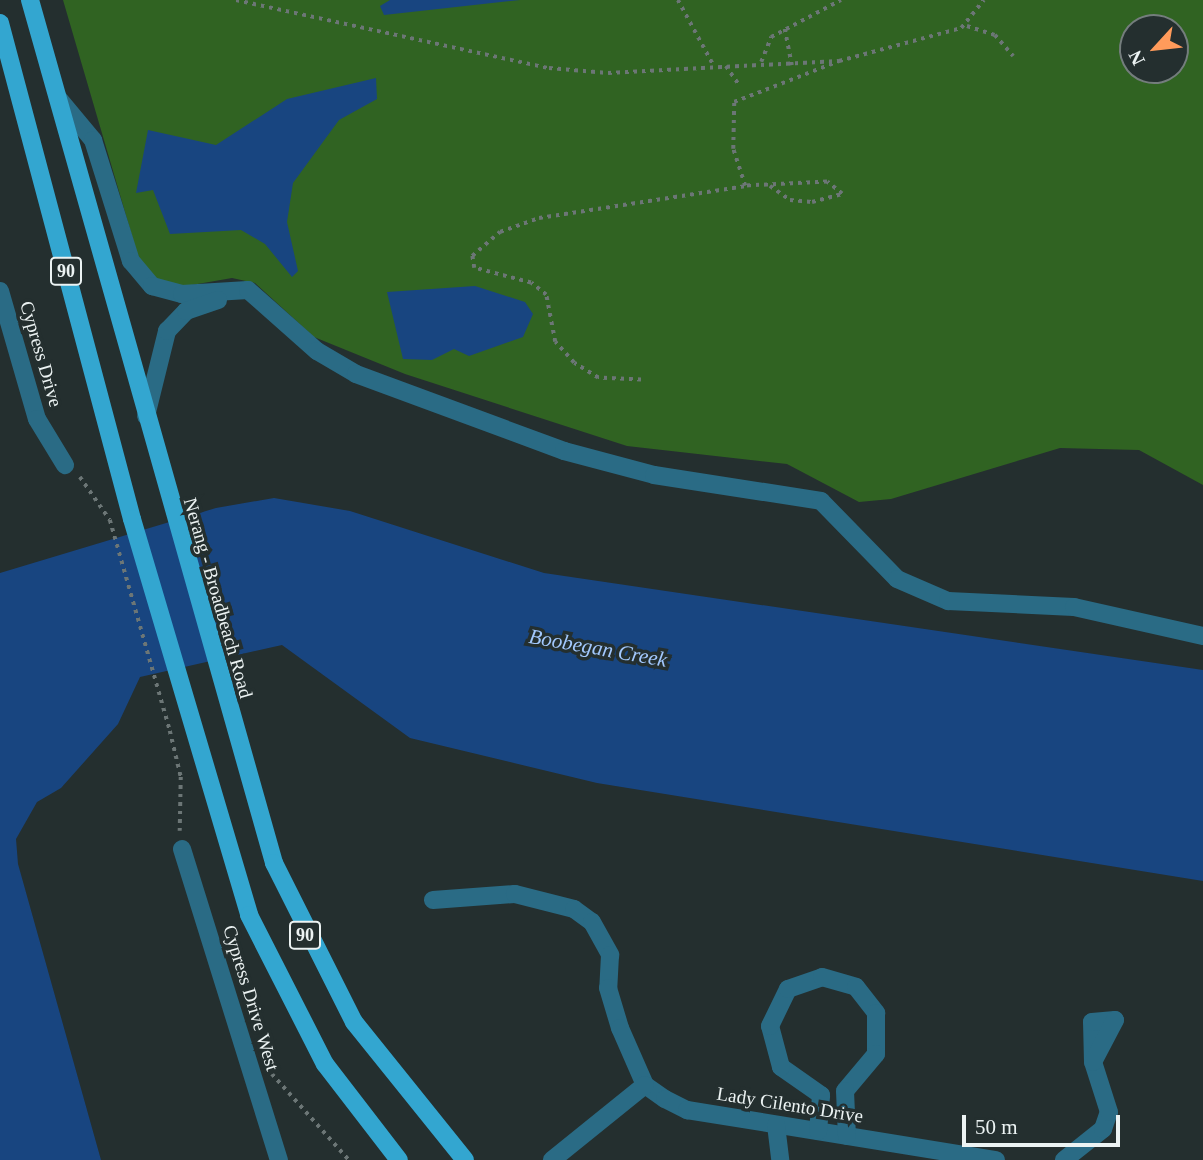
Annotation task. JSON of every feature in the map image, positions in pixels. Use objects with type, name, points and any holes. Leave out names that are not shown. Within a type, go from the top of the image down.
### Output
[{"type":"main road","name":"Nerang - Broadbeach Road","points":[[30,0],[170,509],[274,863],[318,962],[373,1049],[466,1160]]},
{"type":"main road","name":"90","points":[[0,23],[132,519],[263,951],[325,1064],[399,1160]]},
{"type":"street","points":[[56,96],[93,140],[131,261],[144,280],[167,293],[237,288],[356,374],[551,447],[654,475],[821,501],[898,579],[948,601],[1074,607],[1203,636]]},
{"type":"street","name":"Cypress Drive","points":[[0,291],[37,419],[65,465]]},
{"type":"street","points":[[167,293],[173,322]]},
{"type":"street","points":[[145,418],[160,348],[173,322],[195,306],[233,298],[269,310]]},
{"type":"street","name":"Cypress Drive West","points":[[182,849],[279,1160]]},
{"type":"street","points":[[433,900],[515,894],[573,909],[592,922],[610,955],[608,988],[620,1028],[645,1085],[552,1160]]},
{"type":"street","points":[[818,1131],[821,1095],[781,1067],[770,1026],[788,989],[822,977],[856,987],[876,1013],[876,1054],[845,1091],[847,1136]]},
{"type":"street","points":[[1064,1160],[1102,1129],[1109,1112],[1093,1062]]},
{"type":"street","name":"Lady Cilento Drive","points":[[645,1085],[687,1110],[996,1160]]},
{"type":"street","points":[[776,1125],[780,1160]]},
{"type":"path","points":[[236,0],[357,22],[407,41],[521,65],[608,73],[761,62],[792,65],[839,61]]},
{"type":"path","points":[[678,0],[715,66]]},
{"type":"path","points":[[761,62],[765,43],[785,28],[841,0]]},
{"type":"path","points":[[965,25],[984,0]]},
{"type":"path","points":[[745,186],[733,149],[734,103],[839,61],[965,25],[995,35],[1013,56]]},
{"type":"path","points":[[785,28],[792,65]]},
{"type":"path","points":[[726,66],[738,83]]},
{"type":"path","points":[[641,380],[598,378],[574,363],[555,342],[553,309],[538,287],[474,268],[472,256],[500,232],[539,218],[745,186],[827,182],[842,194],[811,202],[790,200],[770,186]]},
{"type":"path","points":[[65,465],[89,484],[110,520],[170,731],[180,776],[182,849]]},
{"type":"path","points":[[251,1069],[279,1075],[349,1160]]},
{"type":"green space","points":[[63,0],[1203,0],[1203,485],[1139,450],[1060,448],[891,499],[859,502],[787,464],[627,446],[405,374],[314,337],[255,283],[232,278],[186,286],[151,280],[137,253]]},
{"type":"water","points":[[390,0],[520,0],[384,15],[380,6]]},
{"type":"water","points":[[376,78],[377,99],[339,120],[293,183],[287,222],[298,271],[292,277],[265,244],[241,230],[170,234],[153,190],[136,193],[148,130],[216,145],[287,99]]},
{"type":"water","points":[[475,286],[525,302],[533,314],[523,337],[469,356],[454,349],[432,360],[403,359],[387,292]]},
{"type":"water","name":"Boobegan Creek","points":[[274,498],[350,511],[544,573],[1203,670],[1203,881],[597,783],[410,738],[282,645],[140,677],[118,724],[61,788],[37,802],[16,839],[18,864],[101,1160],[0,1160],[0,573],[216,508]]}]
